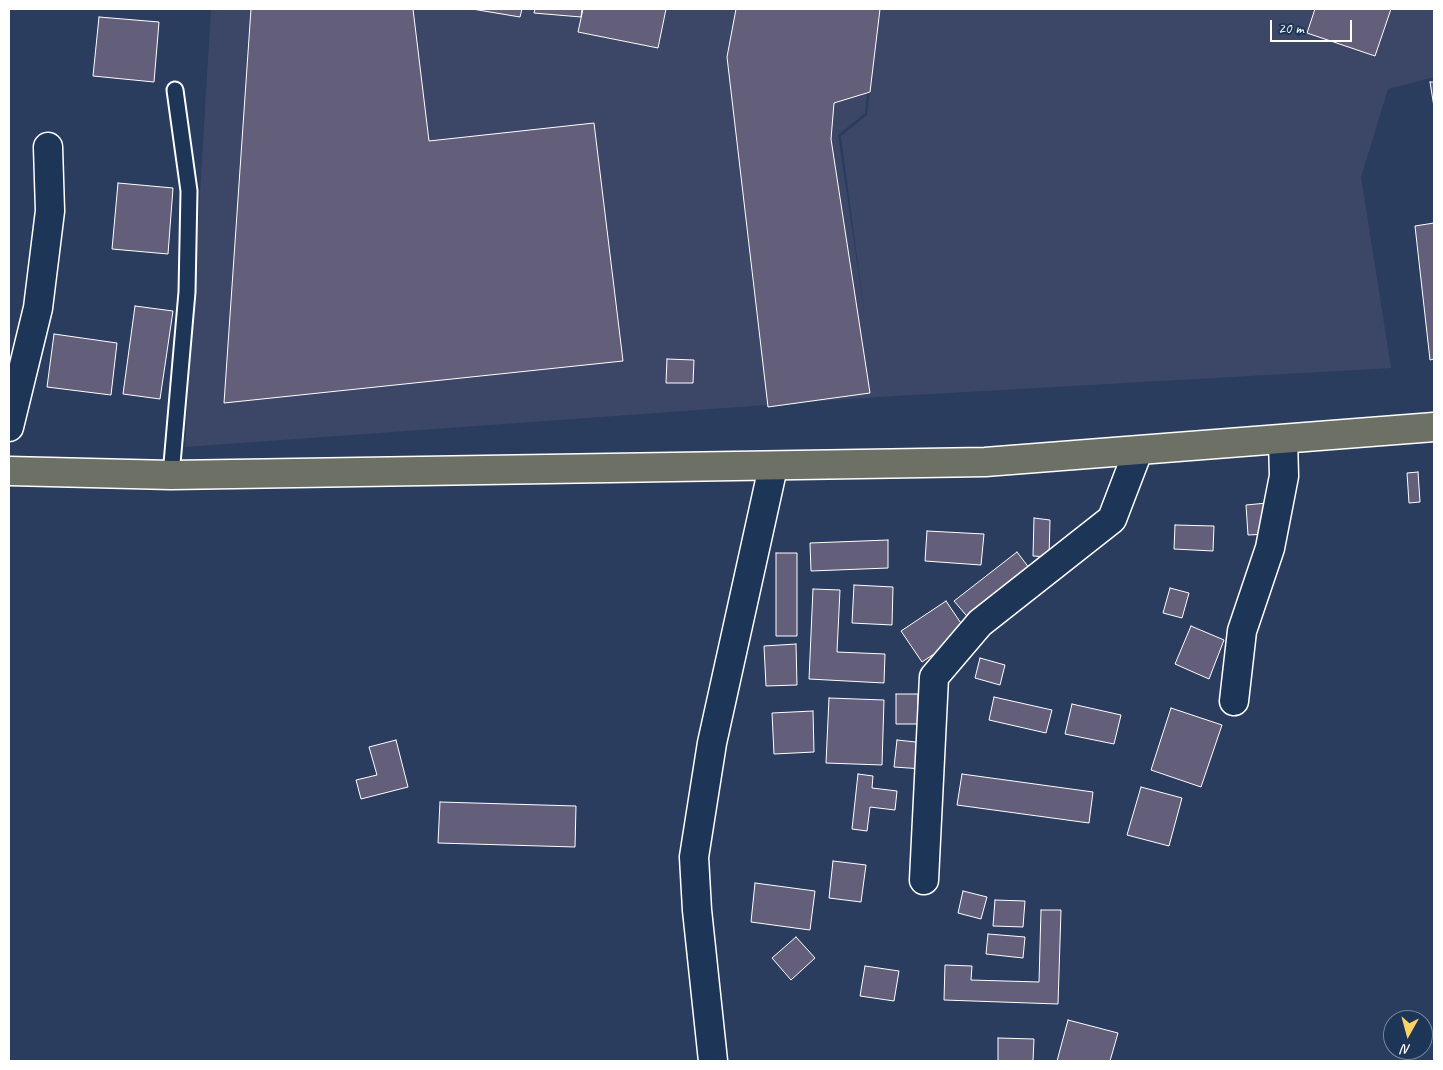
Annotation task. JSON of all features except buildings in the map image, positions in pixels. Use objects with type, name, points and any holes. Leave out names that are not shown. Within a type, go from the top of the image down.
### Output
[{"type":"main road","points":[[9,471],[172,475],[773,467],[985,462],[1434,427]]},
{"type":"street","points":[[9,427],[38,308],[50,211],[48,147]]},
{"type":"street","points":[[1234,701],[1242,631],[1272,539],[1284,476],[1283,440]]},
{"type":"street","points":[[924,880],[934,677],[980,624],[1112,519],[1138,451]]},
{"type":"street","points":[[713,1061],[697,910],[694,857],[712,743],[773,467]]},
{"type":"lane","points":[[172,475],[187,292],[189,191],[175,90]]},
{"type":"shaded area","points":[[211,9],[875,9],[865,113],[838,135],[865,317],[841,136],[867,115],[880,9],[1434,9],[1434,77],[1388,89],[1361,177],[1391,368],[877,397],[185,447]]}]
